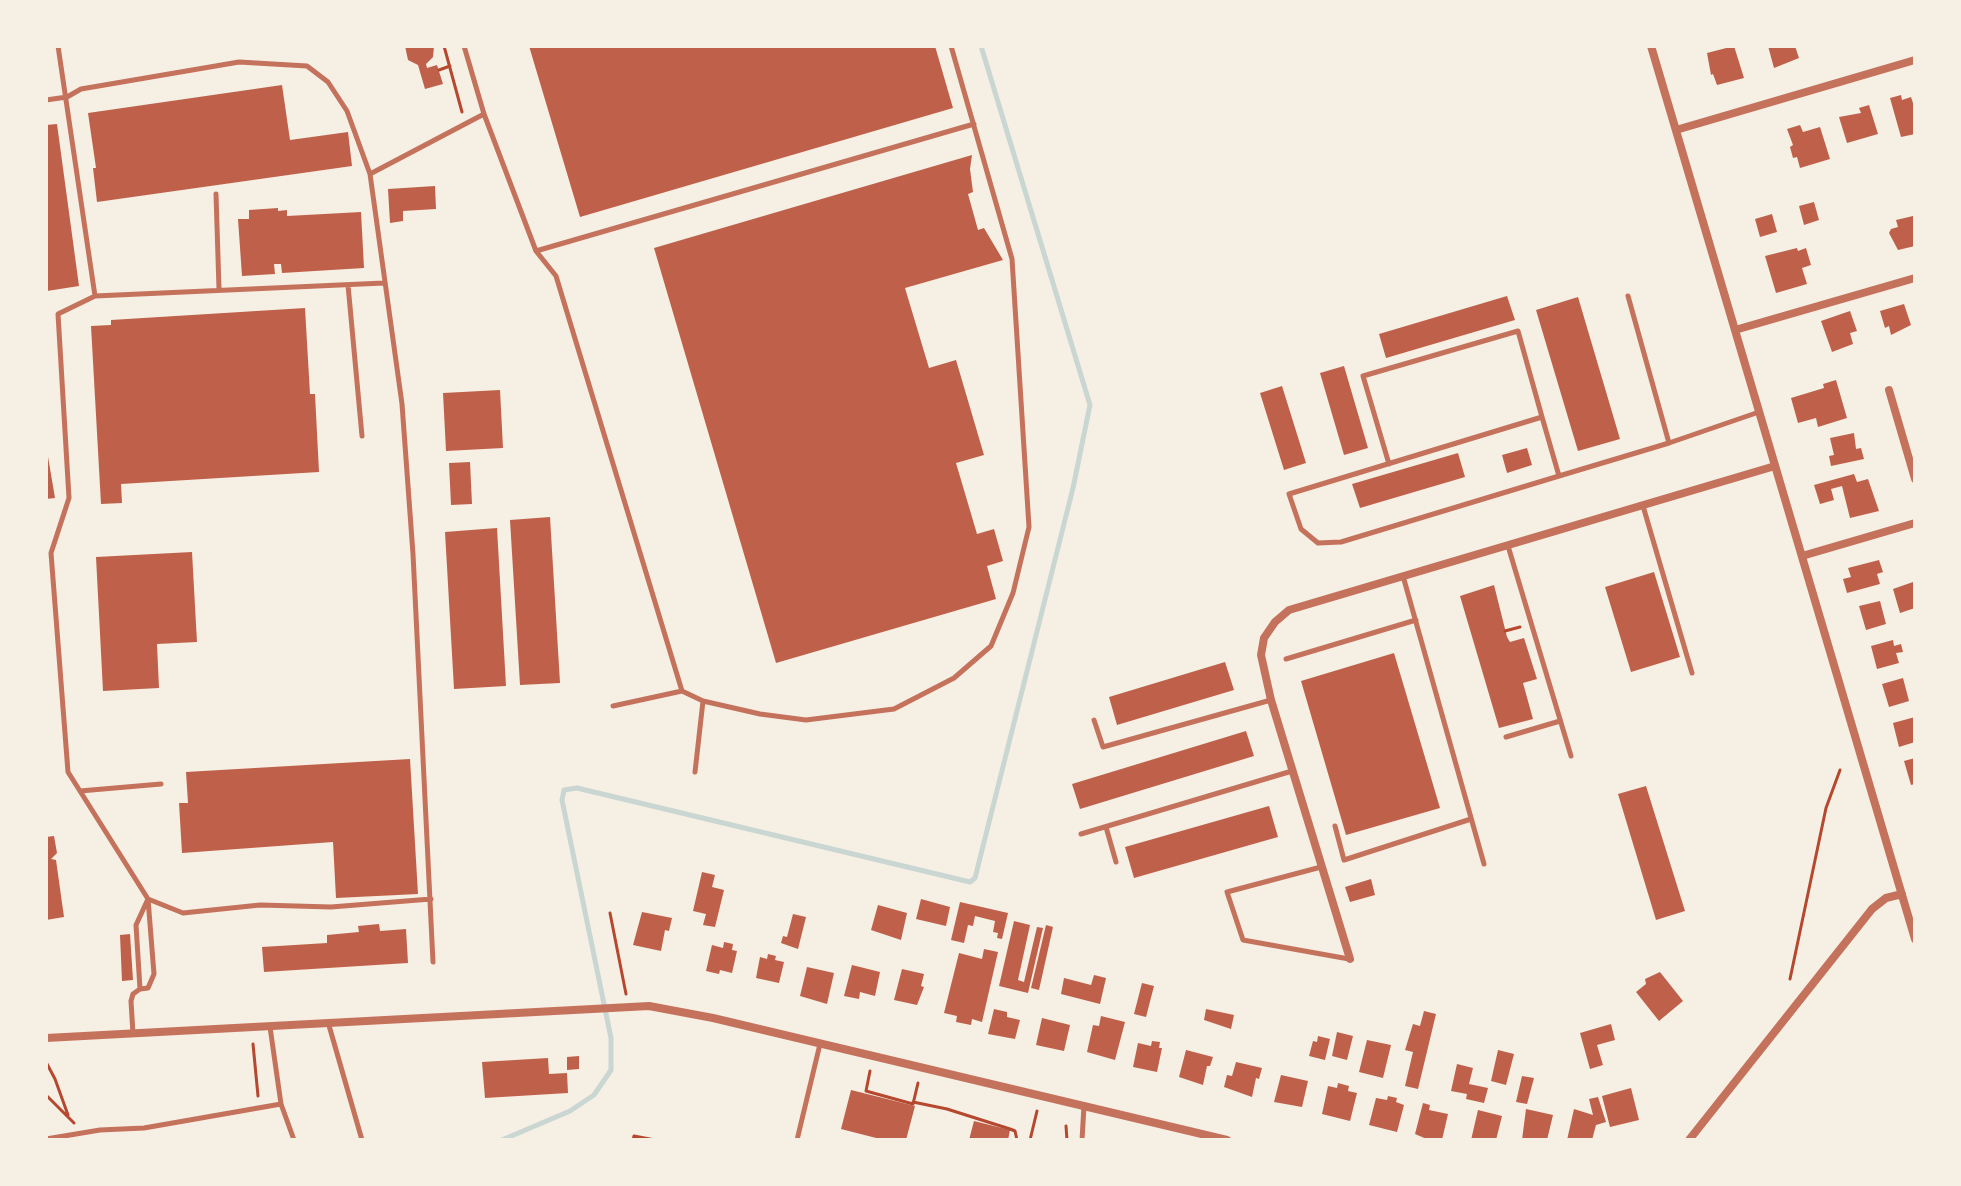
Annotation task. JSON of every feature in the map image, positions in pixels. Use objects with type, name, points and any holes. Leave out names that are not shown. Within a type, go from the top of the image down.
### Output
[{"type":"street","points":[[1651,46],[1915,939]]},
{"type":"street","points":[[1676,130],[1915,60]]},
{"type":"street","points":[[1735,330],[1915,278]]},
{"type":"street","points":[[1889,390],[1915,479]]},
{"type":"street","points":[[1350,959],[1271,700],[1261,655],[1264,638],[1275,622],[1289,610],[1775,466]]},
{"type":"street","points":[[1802,556],[1915,523]]},
{"type":"street","points":[[1689,1140],[1872,909],[1886,898],[1902,894]]},
{"type":"street","points":[[46,1038],[624,1006],[670,1008],[1227,1140]]},
{"type":"lane","points":[[58,46],[95,296]]},
{"type":"lane","points":[[464,46],[484,114],[536,251],[556,276],[682,691]]},
{"type":"lane","points":[[613,706],[682,691],[703,701],[760,714],[806,720],[894,709],[954,678],[991,646],[1013,593],[1029,527],[1012,259],[951,46]]},
{"type":"lane","points":[[46,100],[67,97],[81,89],[239,62],[307,66],[328,82],[347,111],[370,174],[402,404],[413,554],[433,962]]},
{"type":"lane","points":[[370,174],[484,114]]},
{"type":"lane","points":[[536,251],[974,124]]},
{"type":"lane","points":[[216,194],[219,289]]},
{"type":"lane","points":[[133,1034],[133,994],[148,988],[154,974],[148,899],[68,772],[51,553],[69,498],[58,314],[95,296],[384,283]]},
{"type":"lane","points":[[348,285],[362,436]]},
{"type":"lane","points":[[1628,296],[1669,443]]},
{"type":"lane","points":[[1389,464],[1363,376],[1518,331],[1559,476]]},
{"type":"lane","points":[[1542,417],[1289,494],[1301,529],[1318,543],[1341,542],[1669,443],[1759,412]]},
{"type":"lane","points":[[1643,506],[1692,673]]},
{"type":"lane","points":[[1508,546],[1571,756]]},
{"type":"lane","points":[[1402,576],[1484,864]]},
{"type":"lane","points":[[1286,659],[1416,620]]},
{"type":"lane","points":[[46,637],[57,636]]},
{"type":"lane","points":[[1094,720],[1103,747],[1271,700]]},
{"type":"lane","points":[[695,772],[703,701]]},
{"type":"lane","points":[[1506,737],[1560,721]]},
{"type":"lane","points":[[1081,834],[1292,771]]},
{"type":"lane","points":[[80,791],[161,784]]},
{"type":"lane","points":[[1335,826],[1344,860],[1471,819]]},
{"type":"lane","points":[[1106,827],[1116,862]]},
{"type":"lane","points":[[1321,867],[1227,892],[1243,940],[1350,959]]},
{"type":"lane","points":[[148,899],[183,913],[260,905],[331,907],[431,899]]},
{"type":"lane","points":[[140,989],[136,925],[148,899]]},
{"type":"lane","points":[[328,1022],[362,1140]]},
{"type":"lane","points":[[270,1026],[281,1104],[294,1140]]},
{"type":"lane","points":[[797,1140],[820,1043]]},
{"type":"lane","points":[[46,1139],[77,1133],[144,1128],[281,1104]]},
{"type":"lane","points":[[1082,1140],[1084,1106]]},
{"type":"path","points":[[444,46],[462,105],[457,119]]},
{"type":"path","points":[[439,70],[450,66]]},
{"type":"path","points":[[1505,631],[1532,624]]},
{"type":"path","points":[[1790,979],[1826,808],[1840,770]]},
{"type":"path","points":[[610,913],[624,1006]]},
{"type":"path","points":[[253,1044],[259,1108]]},
{"type":"path","points":[[46,1062],[77,1133]]},
{"type":"path","points":[[870,1071],[866,1091],[959,1112],[1015,1131],[1017,1140]]},
{"type":"path","points":[[913,1102],[918,1083]]},
{"type":"path","points":[[46,1095],[68,1115]]},
{"type":"path","points":[[1030,1140],[1037,1111]]},
{"type":"path","points":[[1066,1126],[1067,1140]]},
{"type":"path","points":[[633,1140],[634,1136],[655,1140]]},
{"type":"building","points":[[405,46],[434,46],[433,57],[426,64],[427,68],[437,65],[443,84],[425,89],[418,65],[408,60]]},
{"type":"building","points":[[529,46],[935,46],[953,108],[580,217]]},
{"type":"building","points":[[1734,46],[1744,78],[1717,85],[1711,75],[1707,53]]},
{"type":"building","points":[[1768,46],[1795,46],[1799,58],[1774,68]]},
{"type":"building","points":[[282,85],[290,140],[348,132],[352,166],[97,202],[93,168],[96,168],[88,113]]},
{"type":"building","points":[[1901,95],[1902,100],[1911,97],[1915,102],[1915,134],[1901,137],[1890,98]]},
{"type":"building","points":[[1869,105],[1878,134],[1847,143],[1839,117],[1861,113],[1859,108]]},
{"type":"building","points":[[57,124],[79,286],[47,291],[46,125]]},
{"type":"building","points":[[1800,125],[1803,132],[1820,127],[1830,159],[1800,168],[1797,157],[1793,158],[1790,147],[1793,145],[1787,129]]},
{"type":"building","points":[[972,155],[973,192],[968,194],[978,230],[984,228],[1003,260],[905,288],[929,368],[956,360],[984,455],[956,463],[977,534],[994,529],[1003,561],[987,566],[996,599],[776,663],[654,248]]},
{"type":"building","points":[[435,186],[436,209],[403,211],[403,221],[390,223],[388,189]]},
{"type":"building","points":[[1814,202],[1819,220],[1804,225],[1799,206]]},
{"type":"building","points":[[278,208],[278,211],[287,210],[287,216],[361,212],[364,268],[282,273],[281,264],[274,264],[275,274],[242,276],[238,219],[249,219],[249,210]]},
{"type":"building","points":[[1772,214],[1777,232],[1760,237],[1755,219]]},
{"type":"building","points":[[1913,216],[1915,246],[1898,250],[1889,233],[1898,227],[1896,220]]},
{"type":"building","points":[[1797,248],[1798,251],[1806,248],[1811,265],[1802,268],[1807,284],[1776,293],[1765,256]]},
{"type":"building","points":[[1507,296],[1515,320],[1386,358],[1379,334]]},
{"type":"building","points":[[1578,297],[1620,439],[1578,451],[1536,310]]},
{"type":"building","points":[[1904,304],[1911,325],[1891,335],[1889,326],[1885,328],[1880,311]]},
{"type":"building","points":[[305,308],[310,394],[315,394],[319,472],[121,484],[122,503],[101,504],[91,326],[111,325],[111,320]]},
{"type":"building","points":[[1850,311],[1857,331],[1850,333],[1853,344],[1832,352],[1821,321]]},
{"type":"building","points":[[1344,366],[1368,448],[1344,455],[1320,373]]},
{"type":"building","points":[[1836,380],[1847,418],[1818,427],[1816,418],[1798,423],[1791,398],[1824,388],[1823,384]]},
{"type":"building","points":[[1282,386],[1306,463],[1284,470],[1260,393]]},
{"type":"building","points":[[500,390],[503,448],[446,451],[443,393]]},
{"type":"building","points":[[1854,433],[1856,449],[1861,448],[1864,459],[1831,466],[1829,456],[1834,455],[1830,438]]},
{"type":"building","points":[[46,445],[55,498],[46,499]]},
{"type":"building","points":[[1527,448],[1532,465],[1507,473],[1502,455]]},
{"type":"building","points":[[1458,453],[1465,477],[1360,508],[1352,484]]},
{"type":"building","points":[[470,462],[472,504],[451,505],[449,463]]},
{"type":"building","points":[[1854,474],[1857,482],[1868,479],[1879,511],[1850,518],[1842,486],[1831,489],[1834,500],[1820,504],[1814,485]]},
{"type":"building","points":[[550,517],[560,683],[520,685],[510,520]]},
{"type":"building","points":[[497,528],[506,686],[454,689],[445,532]]},
{"type":"building","points":[[192,552],[197,642],[157,644],[159,688],[103,691],[96,557]]},
{"type":"building","points":[[1879,560],[1883,572],[1877,574],[1880,584],[1847,593],[1843,579],[1851,577],[1848,568]]},
{"type":"building","points":[[1654,572],[1680,657],[1631,672],[1605,587]]},
{"type":"building","points":[[1913,582],[1915,608],[1900,613],[1893,589]]},
{"type":"building","points":[[1494,585],[1507,637],[1510,642],[1524,638],[1537,679],[1523,683],[1533,719],[1499,728],[1460,596]]},
{"type":"building","points":[[1880,601],[1886,624],[1866,630],[1859,606]]},
{"type":"building","points":[[1893,640],[1894,646],[1901,644],[1903,652],[1896,653],[1899,663],[1877,669],[1871,646]]},
{"type":"building","points":[[1394,653],[1440,808],[1346,835],[1301,681]]},
{"type":"building","points":[[1225,662],[1234,690],[1117,725],[1109,697]]},
{"type":"building","points":[[1903,678],[1909,701],[1889,707],[1882,684]]},
{"type":"building","points":[[1915,717],[1915,742],[1899,747],[1893,723]]},
{"type":"building","points":[[1246,731],[1254,756],[1080,809],[1072,784]]},
{"type":"building","points":[[1915,758],[1915,784],[1911,785],[1904,761]]},
{"type":"building","points":[[410,759],[418,894],[336,898],[333,842],[182,853],[179,803],[188,803],[186,772]]},
{"type":"building","points":[[1646,786],[1685,911],[1656,920],[1618,794]]},
{"type":"building","points":[[1269,806],[1278,837],[1134,878],[1125,847]]},
{"type":"building","points":[[54,836],[57,853],[51,859],[56,860],[64,917],[46,920],[46,837]]},
{"type":"building","points":[[702,872],[715,875],[712,887],[724,890],[715,927],[703,925],[706,914],[693,911]]},
{"type":"building","points":[[1371,879],[1375,895],[1350,902],[1345,887]]},
{"type":"building","points":[[921,899],[950,907],[946,926],[916,919]]},
{"type":"building","points":[[960,902],[1008,913],[1002,939],[993,932],[995,921],[975,916],[973,926],[968,925],[964,943],[951,940]]},
{"type":"building","points":[[878,905],[907,913],[901,940],[871,930]]},
{"type":"building","points":[[642,912],[672,918],[669,931],[665,930],[661,951],[633,945]]},
{"type":"building","points":[[793,914],[806,917],[798,949],[781,943],[783,936],[787,937]]},
{"type":"building","points":[[1014,921],[1030,925],[1018,980],[1024,982],[1037,927],[1043,928],[1028,993],[999,986]]},
{"type":"building","points":[[379,924],[380,931],[406,929],[408,963],[264,972],[262,947],[327,943],[327,935],[359,932],[358,926]]},
{"type":"building","points":[[1046,925],[1053,927],[1039,990],[1031,988]]},
{"type":"building","points":[[130,934],[133,980],[122,981],[120,935]]},
{"type":"building","points":[[724,942],[733,944],[732,950],[737,951],[732,973],[706,971],[712,945],[723,948]]},
{"type":"building","points":[[984,949],[998,952],[982,1022],[972,1019],[971,1025],[956,1022],[957,1016],[944,1013],[959,953],[982,959]]},
{"type":"building","points":[[768,954],[784,962],[779,983],[756,978],[760,957],[767,959]]},
{"type":"building","points":[[852,965],[880,972],[875,996],[860,992],[859,999],[844,996]]},
{"type":"building","points":[[807,967],[834,973],[827,1004],[800,996]]},
{"type":"building","points":[[902,969],[924,974],[921,986],[924,987],[917,1005],[894,1000]]},
{"type":"building","points":[[1660,972],[1683,1001],[1659,1021],[1636,992],[1646,984],[1645,979]]},
{"type":"building","points":[[1094,975],[1106,978],[1100,1004],[1061,994],[1064,978],[1091,985]]},
{"type":"building","points":[[1142,983],[1154,986],[1146,1017],[1134,1014]]},
{"type":"building","points":[[994,1009],[1020,1020],[1015,1039],[988,1034]]},
{"type":"building","points":[[1206,1009],[1234,1015],[1231,1029],[1204,1020]]},
{"type":"building","points":[[1424,1011],[1436,1014],[1418,1089],[1405,1086],[1413,1052],[1405,1050],[1413,1024],[1420,1026]]},
{"type":"building","points":[[1101,1016],[1125,1022],[1115,1060],[1087,1052],[1093,1025],[1099,1026]]},
{"type":"building","points":[[1042,1018],[1070,1025],[1064,1051],[1036,1045]]},
{"type":"building","points":[[1611,1024],[1615,1040],[1597,1045],[1603,1065],[1590,1069],[1580,1033]]},
{"type":"building","points":[[1337,1032],[1353,1036],[1347,1060],[1332,1056]]},
{"type":"building","points":[[1318,1036],[1330,1039],[1325,1060],[1309,1056],[1313,1041],[1317,1042]]},
{"type":"building","points":[[1367,1040],[1391,1045],[1383,1078],[1359,1072]]},
{"type":"building","points":[[1152,1041],[1160,1042],[1159,1048],[1162,1048],[1157,1072],[1133,1067],[1138,1043],[1151,1046]]},
{"type":"building","points":[[1186,1050],[1213,1057],[1210,1066],[1207,1066],[1203,1085],[1179,1077]]},
{"type":"building","points":[[1498,1050],[1514,1054],[1506,1085],[1491,1081]]},
{"type":"building","points":[[579,1056],[579,1069],[567,1070],[567,1057]]},
{"type":"building","points":[[548,1058],[549,1074],[567,1073],[568,1093],[485,1098],[482,1062]]},
{"type":"building","points":[[1236,1062],[1262,1068],[1259,1079],[1256,1078],[1252,1097],[1224,1087],[1227,1075],[1232,1076]]},
{"type":"building","points":[[1457,1064],[1473,1068],[1469,1084],[1488,1088],[1484,1103],[1466,1099],[1467,1094],[1451,1091]]},
{"type":"building","points":[[1281,1075],[1308,1081],[1302,1107],[1274,1102]]},
{"type":"building","points":[[1522,1076],[1534,1078],[1527,1104],[1516,1102]]},
{"type":"building","points":[[1338,1083],[1349,1086],[1348,1091],[1357,1093],[1350,1121],[1322,1114],[1328,1086],[1337,1088]]},
{"type":"building","points":[[1631,1088],[1639,1120],[1610,1127],[1602,1096]]},
{"type":"building","points":[[851,1090],[915,1106],[906,1140],[884,1140],[841,1129]]},
{"type":"building","points":[[1388,1096],[1397,1098],[1396,1102],[1404,1105],[1397,1132],[1369,1125],[1376,1098],[1387,1100]]},
{"type":"building","points":[[1598,1097],[1606,1122],[1596,1125],[1592,1140],[1567,1140],[1574,1109],[1593,1115],[1589,1099]]},
{"type":"building","points":[[1423,1103],[1430,1105],[1429,1110],[1448,1114],[1442,1140],[1429,1140],[1415,1134]]},
{"type":"building","points":[[1526,1109],[1553,1115],[1547,1140],[1522,1140]]},
{"type":"building","points":[[1478,1110],[1502,1116],[1496,1140],[1471,1140]]},
{"type":"building","points":[[974,1121],[1010,1130],[1008,1140],[969,1140]]},
{"type":"waterway","points":[[502,1140],[570,1111],[594,1095],[611,1070],[611,1038],[562,800],[564,790],[577,788],[970,882],[975,878],[1073,488],[1090,405],[981,46]]}]
